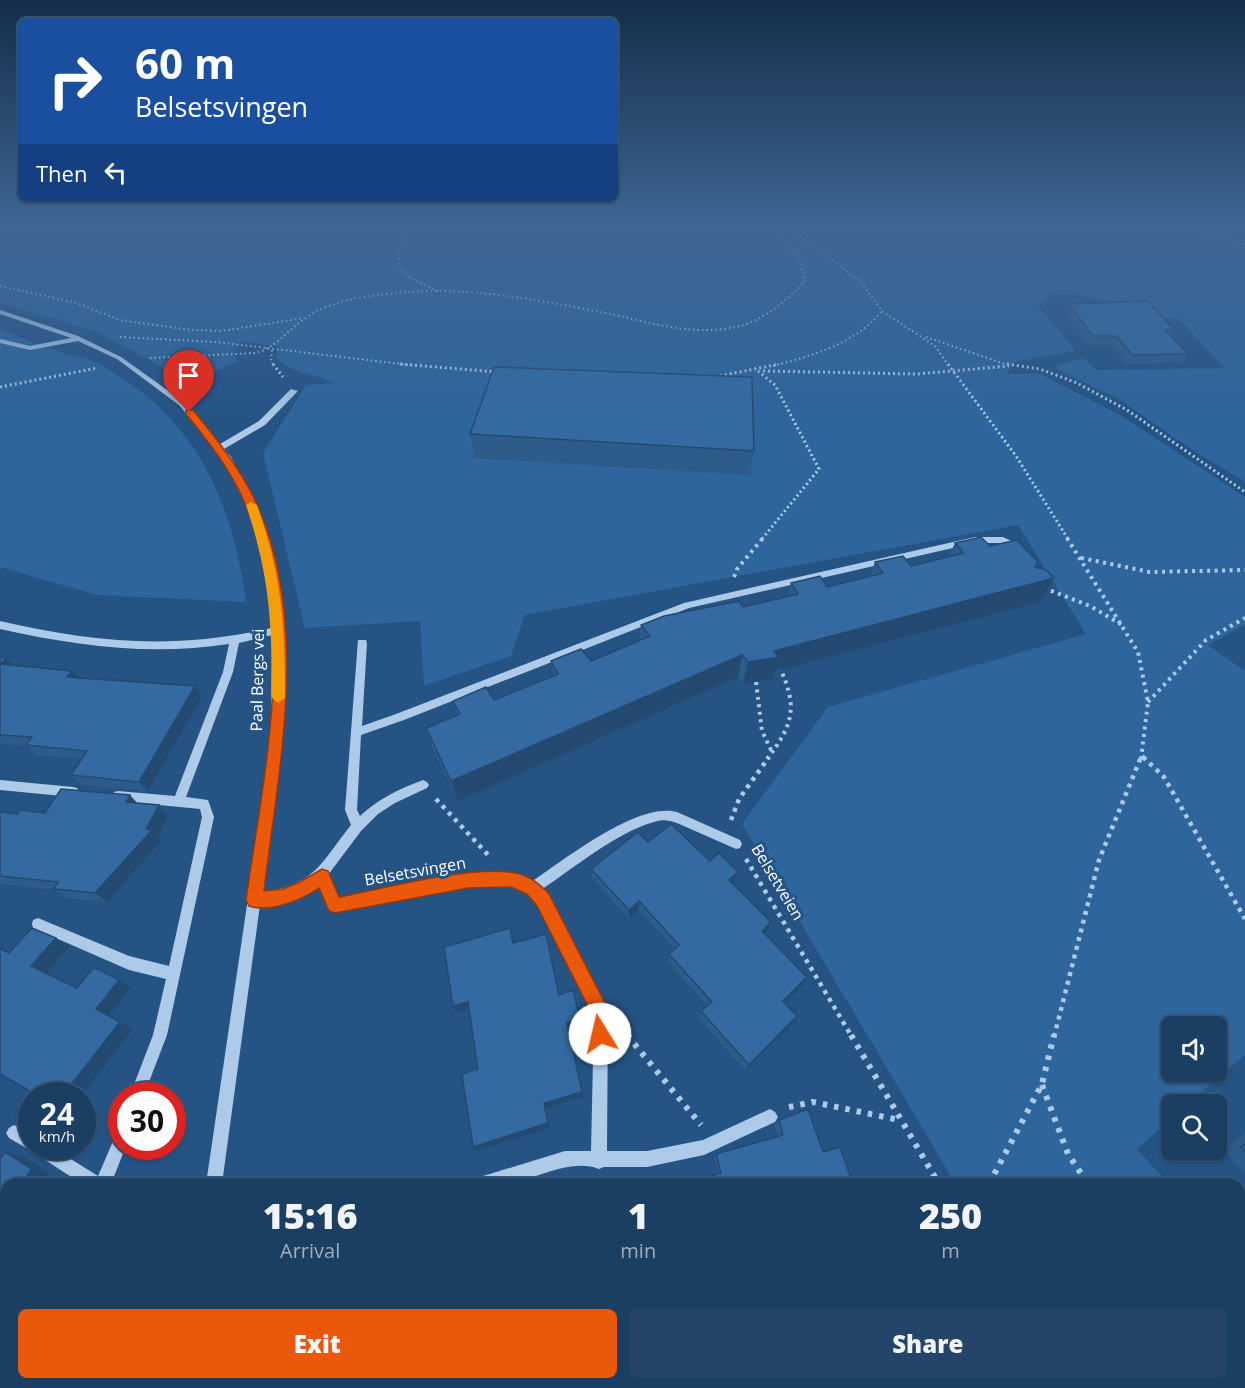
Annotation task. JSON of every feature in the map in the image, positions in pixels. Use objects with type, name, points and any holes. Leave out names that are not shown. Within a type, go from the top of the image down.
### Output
[{"type":"street","name":"Paal Bergs vei","points":[[0,312],[77,339],[117,357],[147,375],[175,398],[204,427],[219,448],[239,480],[259,525],[273,583],[279,630],[277,728],[215,1178]]},
{"type":"street","points":[[0,341],[30,348],[77,339]]},
{"type":"street","points":[[219,448],[262,423],[294,391]]},
{"type":"street","points":[[356,732],[687,605],[954,544],[991,538],[1012,543],[1019,548],[1040,586]]},
{"type":"street","points":[[0,625],[50,638],[127,647],[235,640],[279,630]]},
{"type":"street","points":[[179,801],[228,672],[235,640]]},
{"type":"street","points":[[358,827],[351,810],[362,643]]},
{"type":"street","points":[[0,785],[83,793]]},
{"type":"street","points":[[255,900],[283,897],[306,888],[322,876],[358,827],[376,808],[423,785]]},
{"type":"street","points":[[106,795],[204,804],[208,817],[160,1035],[142,1082]]},
{"type":"street","points":[[599,1161],[601,1013],[543,900],[533,888],[632,823],[653,814],[668,815],[736,844]]},
{"type":"street","name":"Belsetsvingen","points":[[322,876],[335,905],[468,881],[511,879],[533,888]]},
{"type":"street","points":[[38,924],[129,963],[174,974]]},
{"type":"street","points":[[504,1178],[565,1160],[647,1159],[714,1142],[770,1117]]},
{"type":"street","points":[[14,1133],[18,1135]]},
{"type":"street","points":[[58,1160],[87,1178]]},
{"type":"street","points":[[105,1178],[113,1160]]},
{"type":"path","points":[[31,293],[77,303],[120,320],[191,330],[221,331],[305,318]]},
{"type":"path","points":[[146,358],[224,356],[272,349],[305,318],[321,309],[379,295],[412,293]]},
{"type":"path","points":[[459,293],[521,298],[687,328],[717,330],[741,326],[795,293]]},
{"type":"path","points":[[869,293],[882,311],[935,346],[1016,456],[1138,652],[1148,702],[1142,756],[1099,860],[1042,1084],[992,1178]]},
{"type":"path","points":[[758,371],[838,343],[867,329],[879,319],[882,311]]},
{"type":"path","points":[[923,336],[1013,366],[1040,369],[1077,382],[1127,410],[1245,492]]},
{"type":"path","points":[[77,339],[123,337],[216,342],[375,362],[502,372]]},
{"type":"path","points":[[272,349],[271,361],[294,391]]},
{"type":"path","points":[[713,376],[758,371],[956,374],[1013,366]]},
{"type":"path","points":[[0,387],[106,367]]},
{"type":"path","points":[[728,596],[737,569],[819,469],[775,385],[758,371]]},
{"type":"path","points":[[1080,558],[1150,572],[1245,570]]},
{"type":"path","points":[[1040,586],[1090,606],[1124,627]]},
{"type":"path","points":[[1148,702],[1206,640],[1245,618]]},
{"type":"path","name":"Belsetveien","points":[[775,660],[793,693],[792,722],[742,792],[730,827],[736,844],[935,1178]]},
{"type":"path","points":[[756,682],[762,731],[772,752]]},
{"type":"path","points":[[1142,756],[1164,777],[1245,919]]},
{"type":"path","points":[[423,785],[511,879]]},
{"type":"path","points":[[601,1013],[629,1036],[714,1142]]},
{"type":"path","points":[[1042,1084],[1068,1154],[1084,1178]]},
{"type":"path","points":[[770,1117],[789,1107],[813,1102],[900,1120]]},
{"type":"shaded area","points":[[0,293],[1245,293],[1245,482],[1191,449],[1119,399],[1058,370],[1057,365],[1083,358],[1097,370],[1225,368],[1180,320],[1159,317],[1146,309],[1074,294],[1046,295],[1048,301],[1037,305],[1076,351],[1013,362],[1007,374],[1038,373],[1122,416],[1245,497],[1245,624],[1208,645],[1245,671],[1245,1055],[1227,1070],[1227,1016],[1161,1016],[1161,1082],[1214,1082],[1200,1094],[1161,1094],[1161,1128],[1137,1149],[1163,1178],[952,1178],[742,824],[828,707],[1086,634],[1018,525],[525,615],[511,656],[424,686],[420,621],[305,628],[263,453],[306,385],[334,383],[281,362],[276,357],[280,347],[242,341],[233,355],[238,361],[199,378],[185,379],[98,332],[0,303]]},
{"type":"shaded area","points":[[0,329],[45,347],[99,364],[132,385],[160,408],[184,435],[219,495],[231,529],[246,602],[97,595],[0,567]]},
{"type":"building","points":[[1148,301],[1174,330],[1165,330],[1188,354],[1132,355],[1117,336],[1093,336],[1069,304]]},
{"type":"building","points":[[494,367],[752,377],[754,451],[470,434]]},
{"type":"building","points":[[981,537],[990,546],[1017,540],[1038,562],[1035,567],[1046,570],[1054,578],[774,651],[779,657],[748,662],[742,655],[451,781],[426,728],[460,714],[453,701],[486,687],[494,700],[558,674],[551,661],[581,649],[591,661],[650,636],[641,625],[664,616],[739,601],[743,607],[798,594],[791,583],[820,576],[827,587],[883,573],[875,562],[903,556],[911,566],[964,553],[955,543]]},
{"type":"building","points":[[0,657],[6,658],[1,664],[72,671],[67,677],[195,686],[139,782],[71,775],[87,751],[26,745],[32,737],[0,735]]},
{"type":"building","points":[[61,789],[130,795],[126,802],[159,805],[146,829],[152,830],[95,893],[54,889],[58,882],[0,876],[0,812],[17,814],[20,810],[45,813]]},
{"type":"building","points":[[671,824],[710,861],[719,853],[738,872],[729,880],[771,922],[762,931],[807,977],[783,1001],[797,1016],[749,1065],[701,1011],[712,1002],[669,954],[679,945],[639,901],[629,910],[591,869],[638,832],[648,842]]},
{"type":"building","points":[[32,928],[56,938],[31,966],[77,988],[94,967],[119,980],[96,1009],[120,1022],[73,1082],[18,1082],[18,1084],[0,1074],[0,948],[9,953]]},
{"type":"building","points":[[510,928],[513,943],[546,934],[559,995],[573,990],[580,1019],[567,1023],[582,1092],[544,1103],[548,1123],[473,1147],[462,1074],[478,1069],[468,1002],[453,1006],[444,947]]},
{"type":"building","points":[[808,1109],[823,1152],[840,1147],[851,1178],[705,1178],[721,1173],[716,1154],[783,1135],[779,1120]]},
{"type":"building","points":[[5,1152],[32,1169],[25,1178],[0,1178],[0,1159]]},
{"type":"slow traffic","points":[[251,505],[267,552],[273,583],[279,630],[278,698]]},
{"type":"route","points":[[189,412],[204,427],[219,448],[249,498],[267,552],[273,583],[279,630],[280,681],[277,728],[255,900],[283,897],[306,888],[322,876],[335,905],[468,881],[511,879],[533,888],[543,900],[590,997],[601,1013],[600,1034]]}]
